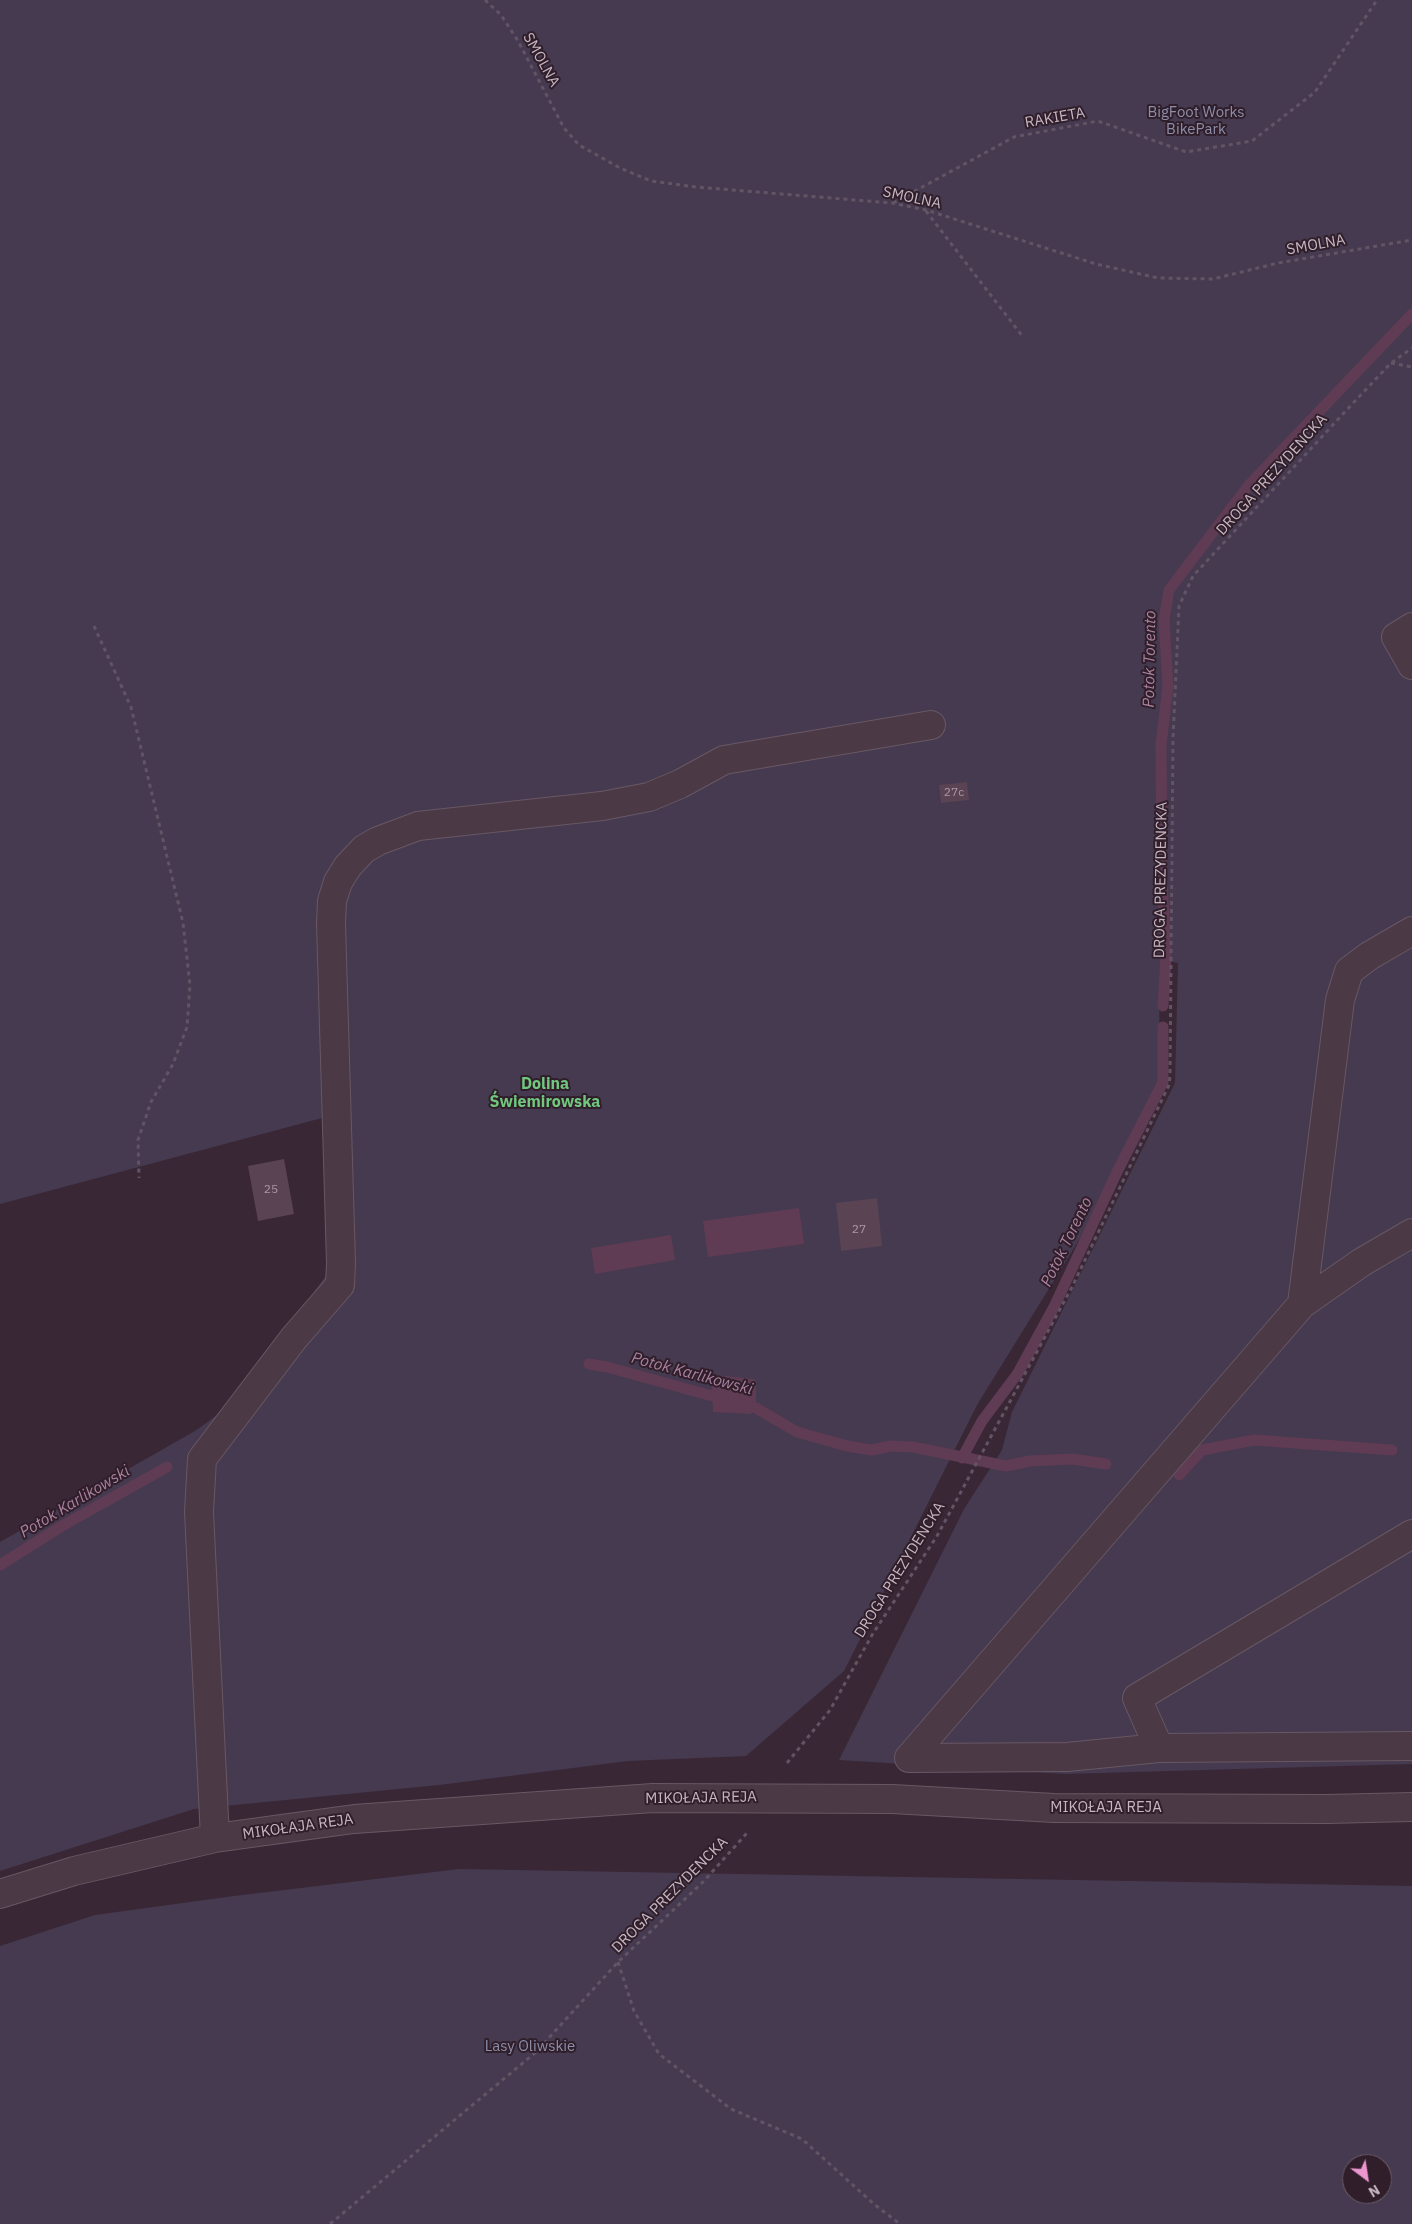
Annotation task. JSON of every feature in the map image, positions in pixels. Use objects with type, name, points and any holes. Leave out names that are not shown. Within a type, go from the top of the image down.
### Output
[{"type":"street","points":[[1412,627],[1396,637],[1412,665]]},
{"type":"street","points":[[215,1838],[199,1512],[202,1459],[294,1338],[340,1285],[341,1262],[330,924],[332,901],[338,882],[348,866],[364,849],[378,841],[418,826],[602,806],[640,799],[680,784],[724,760],[931,725]]},
{"type":"street","points":[[1302,1304],[1340,1000],[1349,971],[1412,931]]},
{"type":"street","points":[[1412,1233],[1362,1262],[1302,1304],[909,1758],[1067,1756],[1159,1748],[1412,1746]]},
{"type":"street","points":[[1159,1748],[1137,1698],[1412,1534]]},
{"type":"street","name":"MIKOŁAJA REJA","points":[[0,1894],[74,1871],[215,1838],[354,1819],[652,1798],[776,1797],[892,1799],[1054,1808],[1327,1809],[1412,1807]]},
{"type":"path","name":"SMOLNA","points":[[485,0],[501,15],[518,41],[564,128],[579,145],[620,168],[651,181],[696,187],[892,203],[926,210],[1096,264],[1158,278],[1213,279],[1278,262],[1412,240]]},
{"type":"path","name":"RAKIETA","points":[[892,203],[1014,137],[1098,121],[1186,152],[1252,141],[1316,92],[1376,0]]},
{"type":"path","points":[[926,210],[1023,337]]},
{"type":"path","name":"DROGA PREZYDENCKA","points":[[330,2224],[536,2052],[618,1962],[704,1882],[739,1844],[776,1797],[788,1761],[830,1710],[872,1635],[937,1536],[1072,1288],[1169,1085],[1173,739],[1179,606],[1193,576],[1391,363],[1412,348]]},
{"type":"path","points":[[1391,363],[1412,367]]},
{"type":"path","points":[[94,626],[131,707],[183,923],[190,985],[187,1027],[173,1064],[151,1102],[138,1140],[139,1178]]},
{"type":"path","points":[[618,1962],[634,2011],[659,2054],[731,2109],[802,2139],[875,2205],[900,2224]]},
{"type":"green space","name":"BigFoot Works BikePark","points":[[0,0],[1412,0],[1412,1764],[1065,1774],[839,1760],[964,1509],[1002,1450],[1012,1412],[1175,1083],[1178,963],[1163,960],[1159,990],[1160,1079],[1092,1219],[977,1405],[844,1671],[746,1756],[628,1761],[439,1785],[194,1809],[0,1871],[0,1542],[195,1431],[220,1413],[233,1402],[328,1273],[322,1118],[0,1204]]},
{"type":"green space","name":"Lasy Oliwskie","points":[[459,1869],[1412,1886],[1412,2224],[0,2224],[0,1946],[95,1915]]},
{"type":"shaded area","points":[[799,1208],[804,1244],[708,1257],[703,1221]]},
{"type":"shaded area","points":[[671,1235],[675,1260],[595,1274],[591,1248]]},
{"type":"shaded area","points":[[717,1375],[753,1379],[756,1381],[756,1408],[750,1414],[713,1412],[712,1384]]},
{"type":"building","points":[[967,782],[969,800],[941,803],[939,785]]},
{"type":"building","points":[[284,1159],[294,1214],[258,1221],[248,1166]]},
{"type":"building","points":[[877,1198],[882,1246],[841,1251],[836,1203]]},
{"type":"waterway","name":"Potok Torento","points":[[1163,1006],[1166,957],[1162,878],[1161,745],[1168,686],[1164,620],[1169,590],[1249,485],[1412,314]]},
{"type":"waterway","name":"Potok Torento","points":[[962,1458],[982,1421],[1018,1373],[1054,1307],[1118,1170],[1163,1082],[1163,1027]]},
{"type":"waterway","name":"Potok Karlikowski","points":[[589,1364],[607,1367],[756,1408],[797,1432],[847,1446],[872,1450],[891,1446],[913,1447],[1006,1466],[1030,1461],[1072,1459],[1106,1464]]},
{"type":"waterway","name":"Potok Karlikowski","points":[[1179,1475],[1202,1450],[1254,1440],[1392,1450]]},
{"type":"waterway","name":"Potok Karlikowski","points":[[0,1565],[62,1526],[167,1467]]},
{"type":"district","name":"Dolina Świemirowska","points":[[545,1093]]}]
